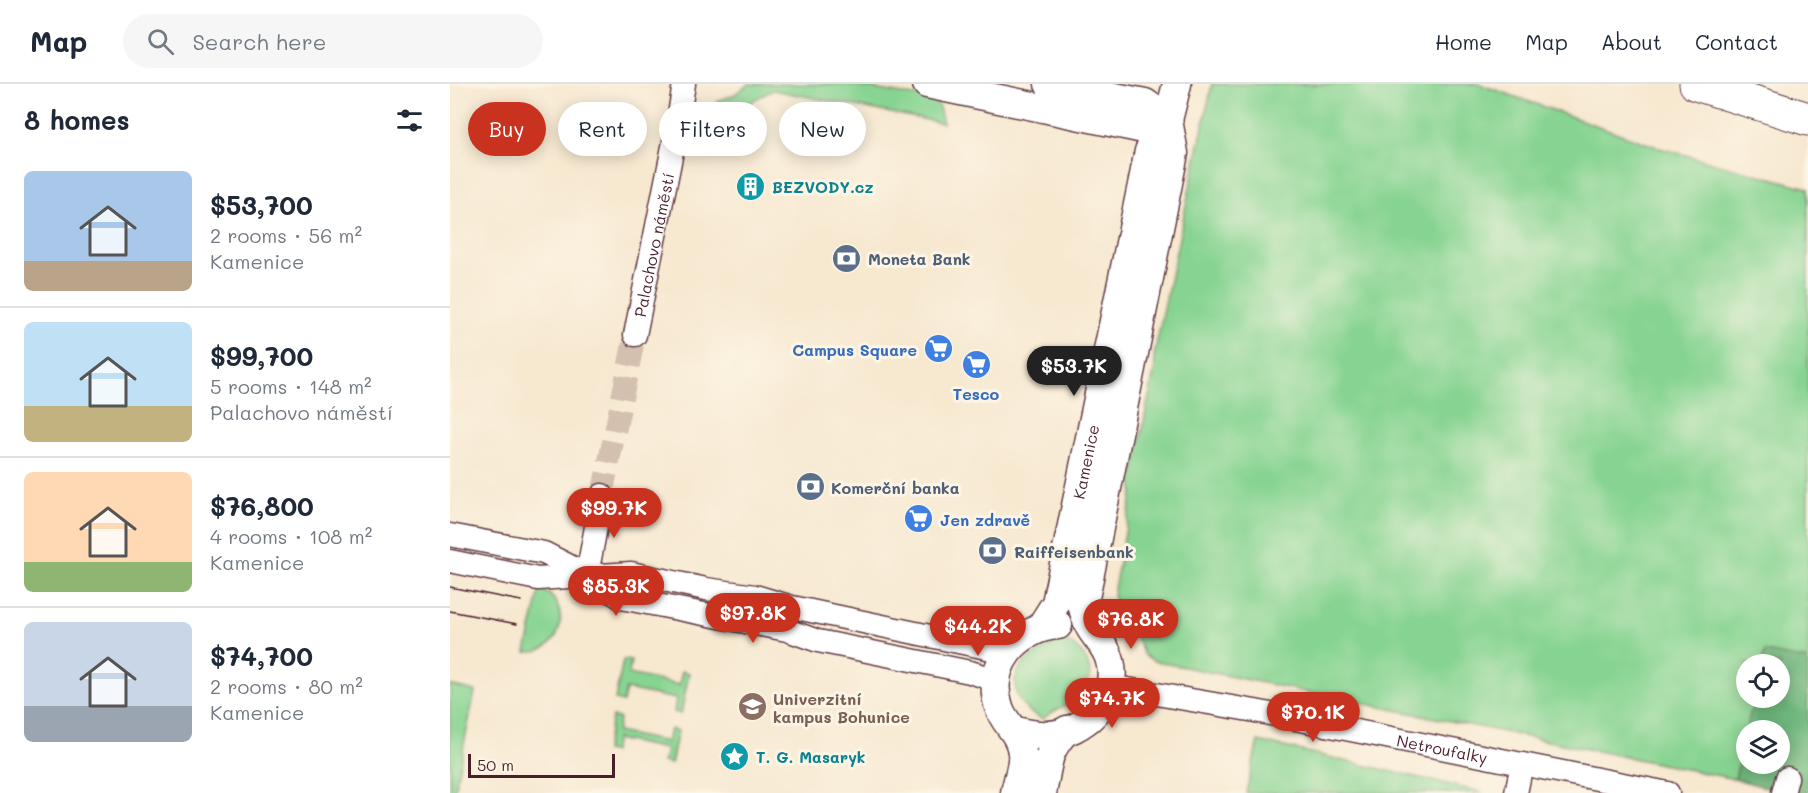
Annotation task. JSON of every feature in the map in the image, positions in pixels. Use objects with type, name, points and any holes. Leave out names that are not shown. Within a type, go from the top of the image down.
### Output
[{"type":"highway","points":[[1696,84],[1808,119]]},
{"type":"street","name":"Palachovo náměstí","points":[[636,335],[671,162],[684,84]]},
{"type":"street","points":[[927,84],[1139,128],[1168,120]]},
{"type":"street","points":[[1049,84],[1145,103],[1168,120]]},
{"type":"street","name":"Kamenice","points":[[1040,628],[1056,603],[1149,151],[1168,120],[1177,84]]},
{"type":"street","name":"Kamenice","points":[[1110,686],[1112,673],[1110,660],[1103,644],[1091,629],[1083,608],[1174,153],[1168,120]]},
{"type":"street","points":[[587,575],[602,495]]},
{"type":"street","points":[[450,535],[544,553],[587,575],[621,598],[787,630],[818,641],[970,672],[995,680]]},
{"type":"street","points":[[450,561],[538,579],[631,573],[706,589],[755,596],[792,607],[1006,652],[995,680],[999,709],[1015,731],[1022,753],[1015,793]]},
{"type":"street","name":"Kamenice","points":[[1006,652],[1040,628],[1065,624],[1091,629]]},
{"type":"street","points":[[1015,731],[1049,735],[1081,724],[1099,710],[1110,686]]},
{"type":"street","name":"Netroufalky","points":[[1110,686],[1255,711],[1668,793]]},
{"type":"street","points":[[1042,793],[1054,742],[1067,730]]},
{"type":"street","points":[[1516,793],[1522,764]]},
{"type":"green space","points":[[749,84],[846,84],[937,100],[943,123],[866,108],[866,102],[835,102],[773,90],[752,102],[717,102],[732,96]]},
{"type":"green space","points":[[1212,84],[1479,84],[1663,149],[1808,188],[1808,660],[1802,659],[1790,696],[1790,654],[1736,654],[1736,708],[1786,708],[1782,720],[1736,720],[1735,779],[1155,661],[1144,655],[1132,627],[1115,603],[1113,594],[1133,491],[1132,480],[1155,367],[1154,355]]},
{"type":"green space","points":[[540,589],[551,596],[557,605],[560,626],[556,637],[549,645],[539,650],[526,652]]},
{"type":"green space","points":[[1060,639],[1069,643],[1083,655],[1090,671],[1089,679],[1086,688],[1079,696],[1043,719],[1026,708],[1020,701],[1016,693],[1016,676],[1020,667],[1028,659]]},
{"type":"green space","points":[[1790,657],[1808,660],[1808,793],[1796,793],[1798,779],[1774,774],[1790,774],[1790,720],[1748,720],[1752,708],[1790,708]]},
{"type":"green space","points":[[623,660],[631,661],[629,674],[679,685],[682,671],[689,673],[681,714],[674,712],[676,699],[626,689],[623,702],[615,700]]},
{"type":"green space","points":[[450,685],[475,691],[454,793],[450,793]]},
{"type":"green space","points":[[612,717],[619,718],[617,732],[667,742],[670,729],[678,731],[671,764],[663,762],[666,749],[616,739],[613,752],[605,751]]},
{"type":"green space","points":[[1258,741],[1482,792],[1482,793],[1246,793]]},
{"type":"green space","points":[[1736,774],[1774,774],[1769,788],[1735,779]]},
{"type":"tunnel","points":[[602,495],[635,335]]},
{"type":"tram line","points":[[450,587],[521,601]]},
{"type":"tram line","points":[[450,611],[517,624]]},
{"type":"place","name":"BEZVODY.cz","points":[[751,186]]},
{"type":"place","name":"Moneta Bank","points":[[847,258]]},
{"type":"place","name":"Campus Square","points":[[938,349]]},
{"type":"place","name":"Tesco","points":[[976,365]]},
{"type":"place","name":"Komerční banka","points":[[810,487]]},
{"type":"place","name":"Jen zdravě","points":[[919,519]]},
{"type":"place","name":"Raiffeisenbank","points":[[993,551]]},
{"type":"place","name":"Univerzitní kampus Bohunice","points":[[752,707]]},
{"type":"place","name":"T. G. Masaryk","points":[[735,756]]}]
